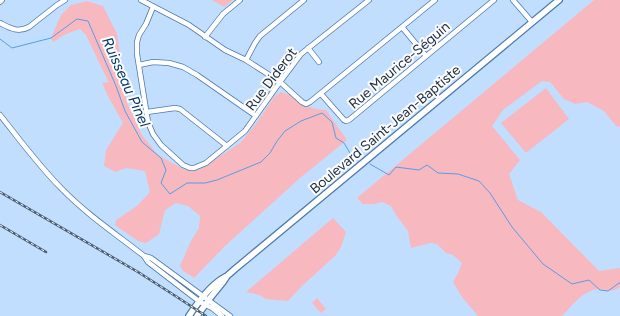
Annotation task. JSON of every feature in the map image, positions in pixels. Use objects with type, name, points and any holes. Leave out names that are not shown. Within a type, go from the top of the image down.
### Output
[{"type":"main road","name":"Boulevard Saint-Jean-Baptiste","points":[[189,316],[204,301],[220,280],[227,276],[558,0]]},
{"type":"main road","name":"Boulevard Saint-Jean-Baptiste","points":[[197,316],[204,301]]},
{"type":"street","points":[[0,23],[16,30],[24,30],[29,28],[65,0]]},
{"type":"street","points":[[141,0],[189,24],[225,50],[246,60],[280,82],[306,104],[321,94],[435,0]]},
{"type":"street","points":[[205,37],[223,14],[240,0]]},
{"type":"street","points":[[246,60],[257,39],[304,0]]},
{"type":"street","name":"Rue Diderot","points":[[147,112],[148,122],[153,134],[161,145],[182,165],[190,168],[198,167],[206,163],[245,131],[301,54],[369,0]]},
{"type":"street","name":"Rue Maurice-Séguin","points":[[321,94],[344,120],[349,120],[494,0]]},
{"type":"street","points":[[513,0],[532,22]]},
{"type":"street","points":[[153,7],[137,42],[139,65],[147,112],[175,108],[180,109],[227,146]]},
{"type":"street","points":[[402,27],[426,56]]},
{"type":"street","points":[[308,48],[319,62]]},
{"type":"street","points":[[139,65],[153,62],[169,63],[183,67],[256,116]]},
{"type":"street","points":[[0,115],[48,174],[69,197],[144,256],[151,258],[222,316]]},
{"type":"street","points":[[204,301],[230,316]]},
{"type":"shaded area","points":[[212,0],[233,0],[224,7]]},
{"type":"shaded area","points":[[594,0],[620,0],[620,127],[616,126],[604,111],[587,102],[575,104],[564,99],[550,82],[542,81],[503,110],[492,126],[520,160],[509,174],[518,200],[541,212],[599,271],[620,268],[620,287],[609,291],[596,289],[584,294],[562,316],[478,316],[462,297],[453,282],[462,263],[453,255],[446,253],[437,244],[430,243],[411,248],[408,231],[391,206],[382,202],[363,204],[357,198]]},
{"type":"shaded area","points":[[87,1],[103,6],[117,34],[127,103],[142,135],[158,155],[185,170],[199,170],[240,143],[258,121],[274,97],[281,92],[290,95],[304,105],[316,109],[326,110],[347,140],[300,178],[225,246],[194,278],[183,271],[180,266],[191,241],[199,228],[200,216],[188,206],[176,203],[165,210],[159,234],[146,243],[138,241],[115,225],[116,220],[137,206],[150,192],[145,171],[126,168],[116,172],[104,166],[106,150],[123,123],[102,83],[109,82],[86,35],[80,29],[66,34],[53,42],[51,38],[61,15],[71,5]]},
{"type":"shaded area","points":[[546,88],[569,119],[526,153],[501,123]]},
{"type":"shaded area","points":[[333,218],[346,232],[341,247],[335,256],[288,301],[266,299],[259,295],[246,292]]},
{"type":"shaded area","points":[[317,298],[326,309],[321,313],[312,303]]},
{"type":"waterway","name":"Ruisseau Pinel","points":[[0,39],[12,48],[51,38],[77,19],[88,21],[125,111],[142,142],[161,158],[166,170],[161,183],[170,194],[187,183],[205,183],[217,180],[261,162],[270,153],[285,131],[301,121],[322,113],[332,122],[336,138],[344,143],[353,158]]},
{"type":"waterway","name":"Ruisseau Pinel","points":[[370,164],[389,175],[396,167],[419,170],[427,165],[438,173],[458,174],[479,181],[490,193],[512,227],[543,264],[572,284],[589,280],[600,290],[608,291],[620,283]]},
{"type":"railway","points":[[0,192],[138,272],[206,316]]},
{"type":"railway","points":[[0,225],[46,252]]}]
